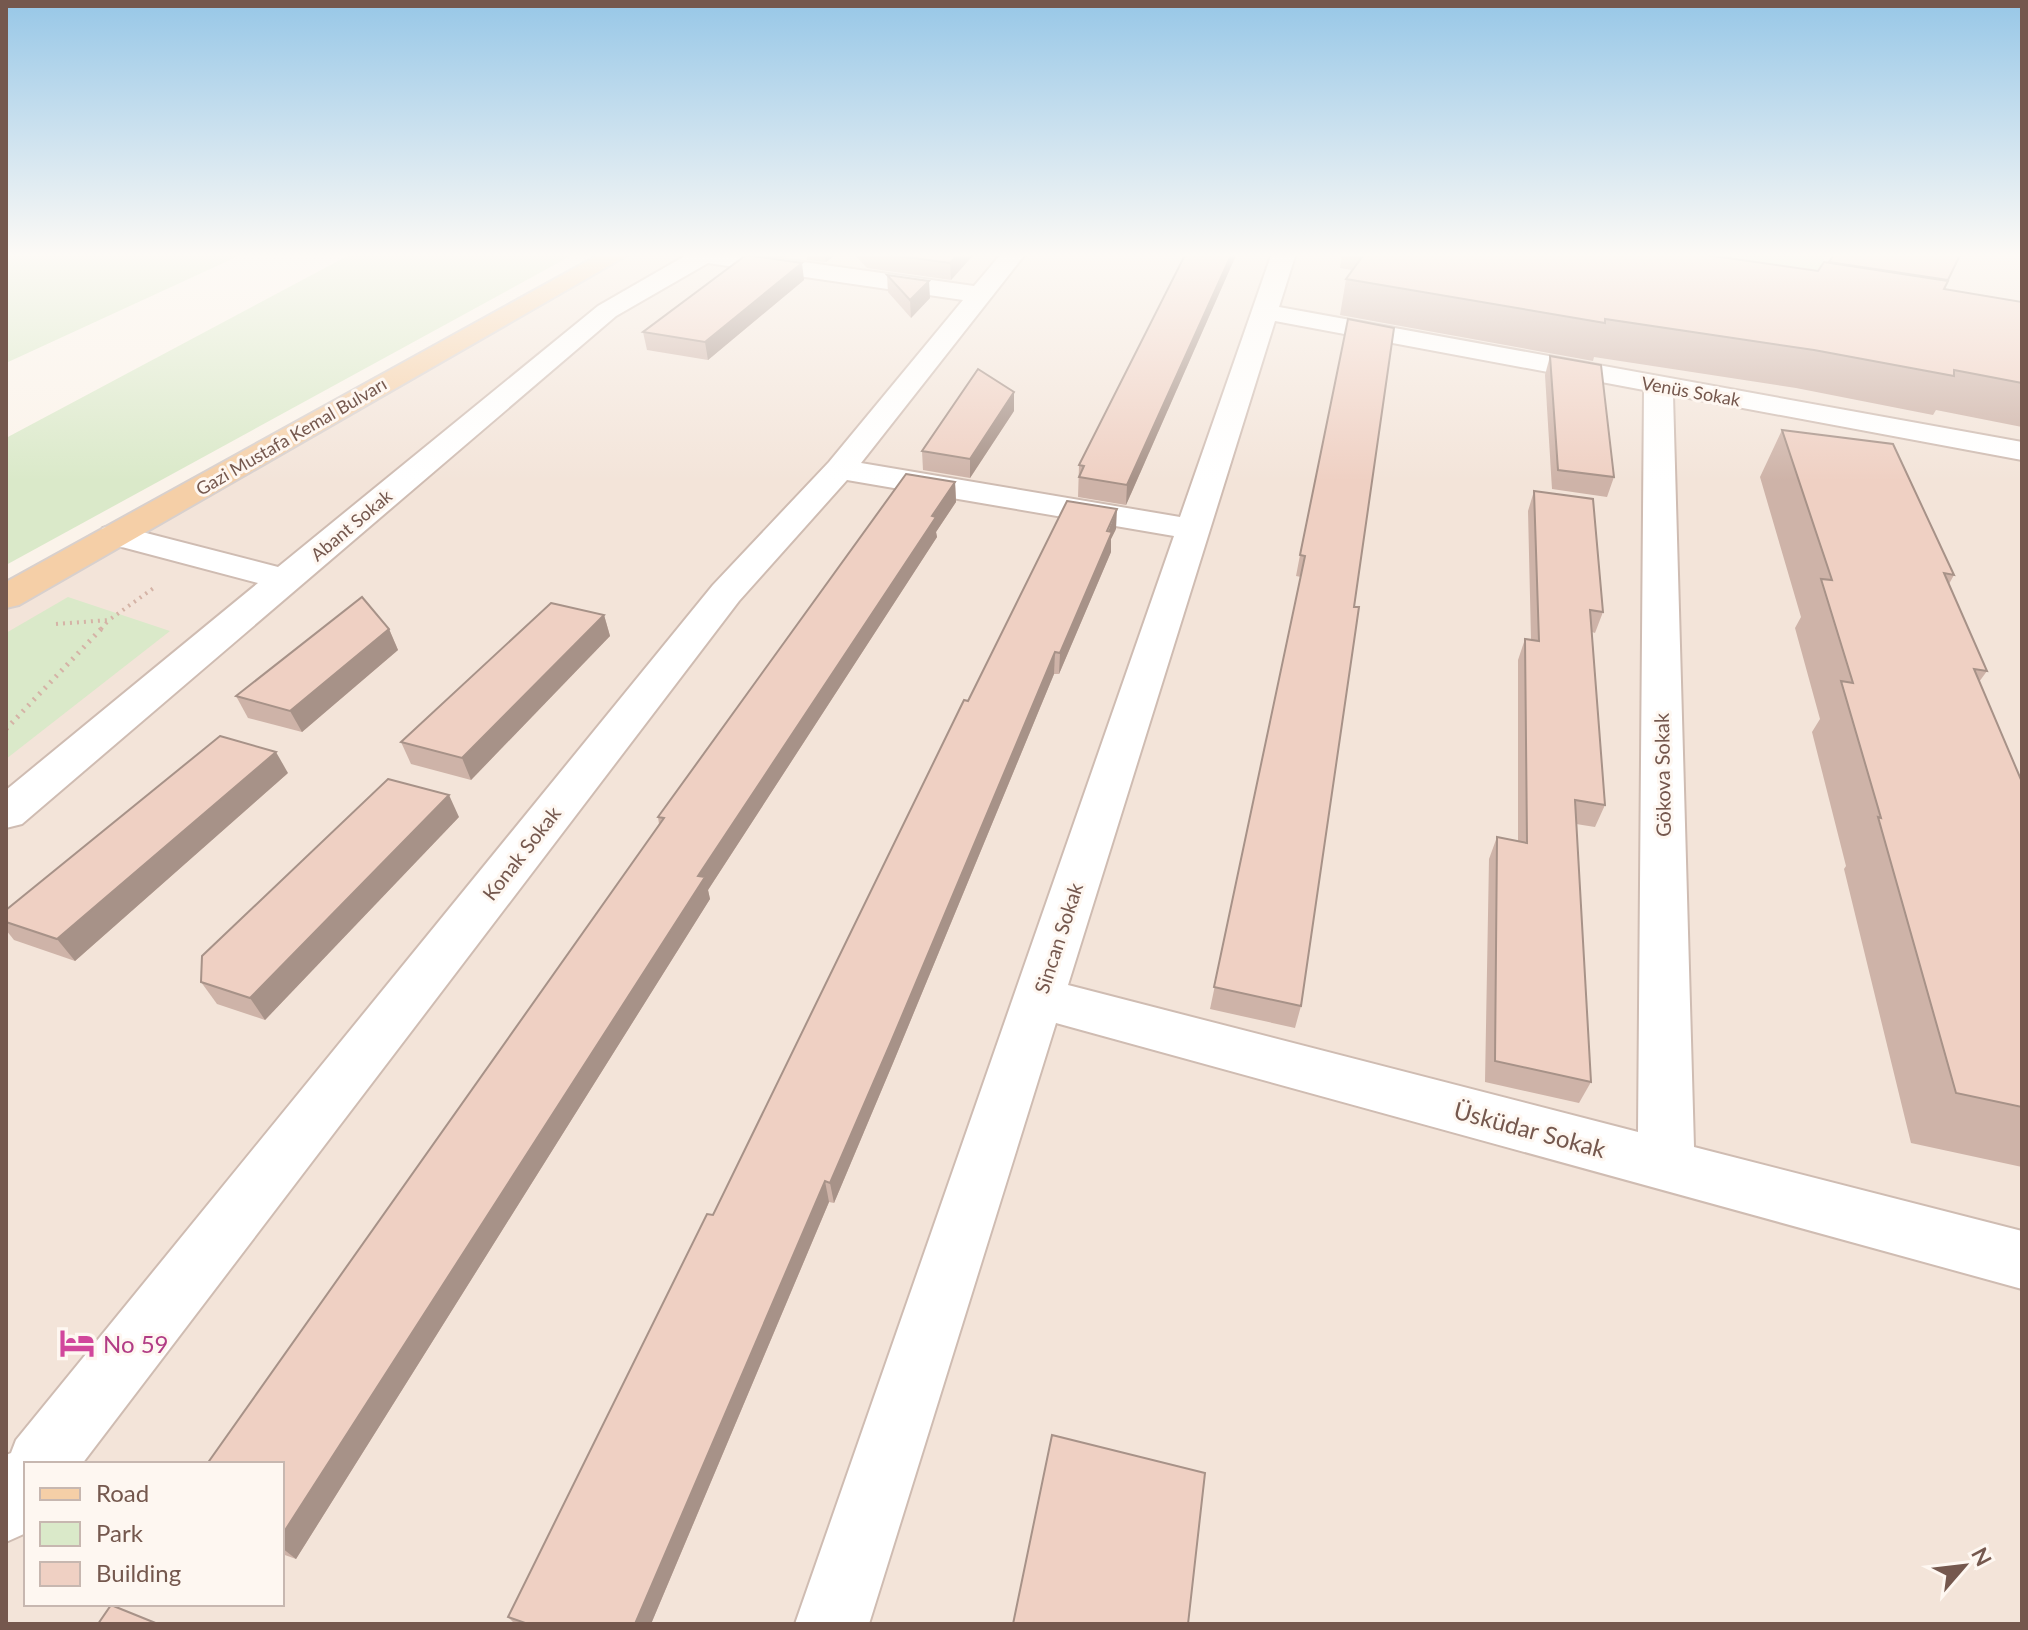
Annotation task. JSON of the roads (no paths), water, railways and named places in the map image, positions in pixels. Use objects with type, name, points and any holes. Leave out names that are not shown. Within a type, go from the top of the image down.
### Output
[{"type":"main road","name":"Gazi Mustafa Kemal Bulvarı","points":[[6,597],[483,329]]},
{"type":"street","name":"Abant Sokak","points":[[6,813],[585,329]]},
{"type":"street","name":"Konak Sokak","points":[[42,1462],[726,593],[840,469],[950,329]]},
{"type":"street","name":"Sincan Sokak","points":[[832,1624],[1260,329]]},
{"type":"street","name":"Venüs Sokak","points":[[1358,329],[2022,451]]},
{"type":"street","name":"Gökova Sokak","points":[[1658,385],[1666,1165]]},
{"type":"street","points":[[840,469],[1192,529]]},
{"type":"street","points":[[115,535],[286,580]]},
{"type":"street","name":"Üsküdar Sokak","points":[[1038,998],[2022,1260]]},
{"type":"street","points":[[6,1507],[24,1484]]},
{"type":"place","name":"No 59","points":[[77,1343]]}]
